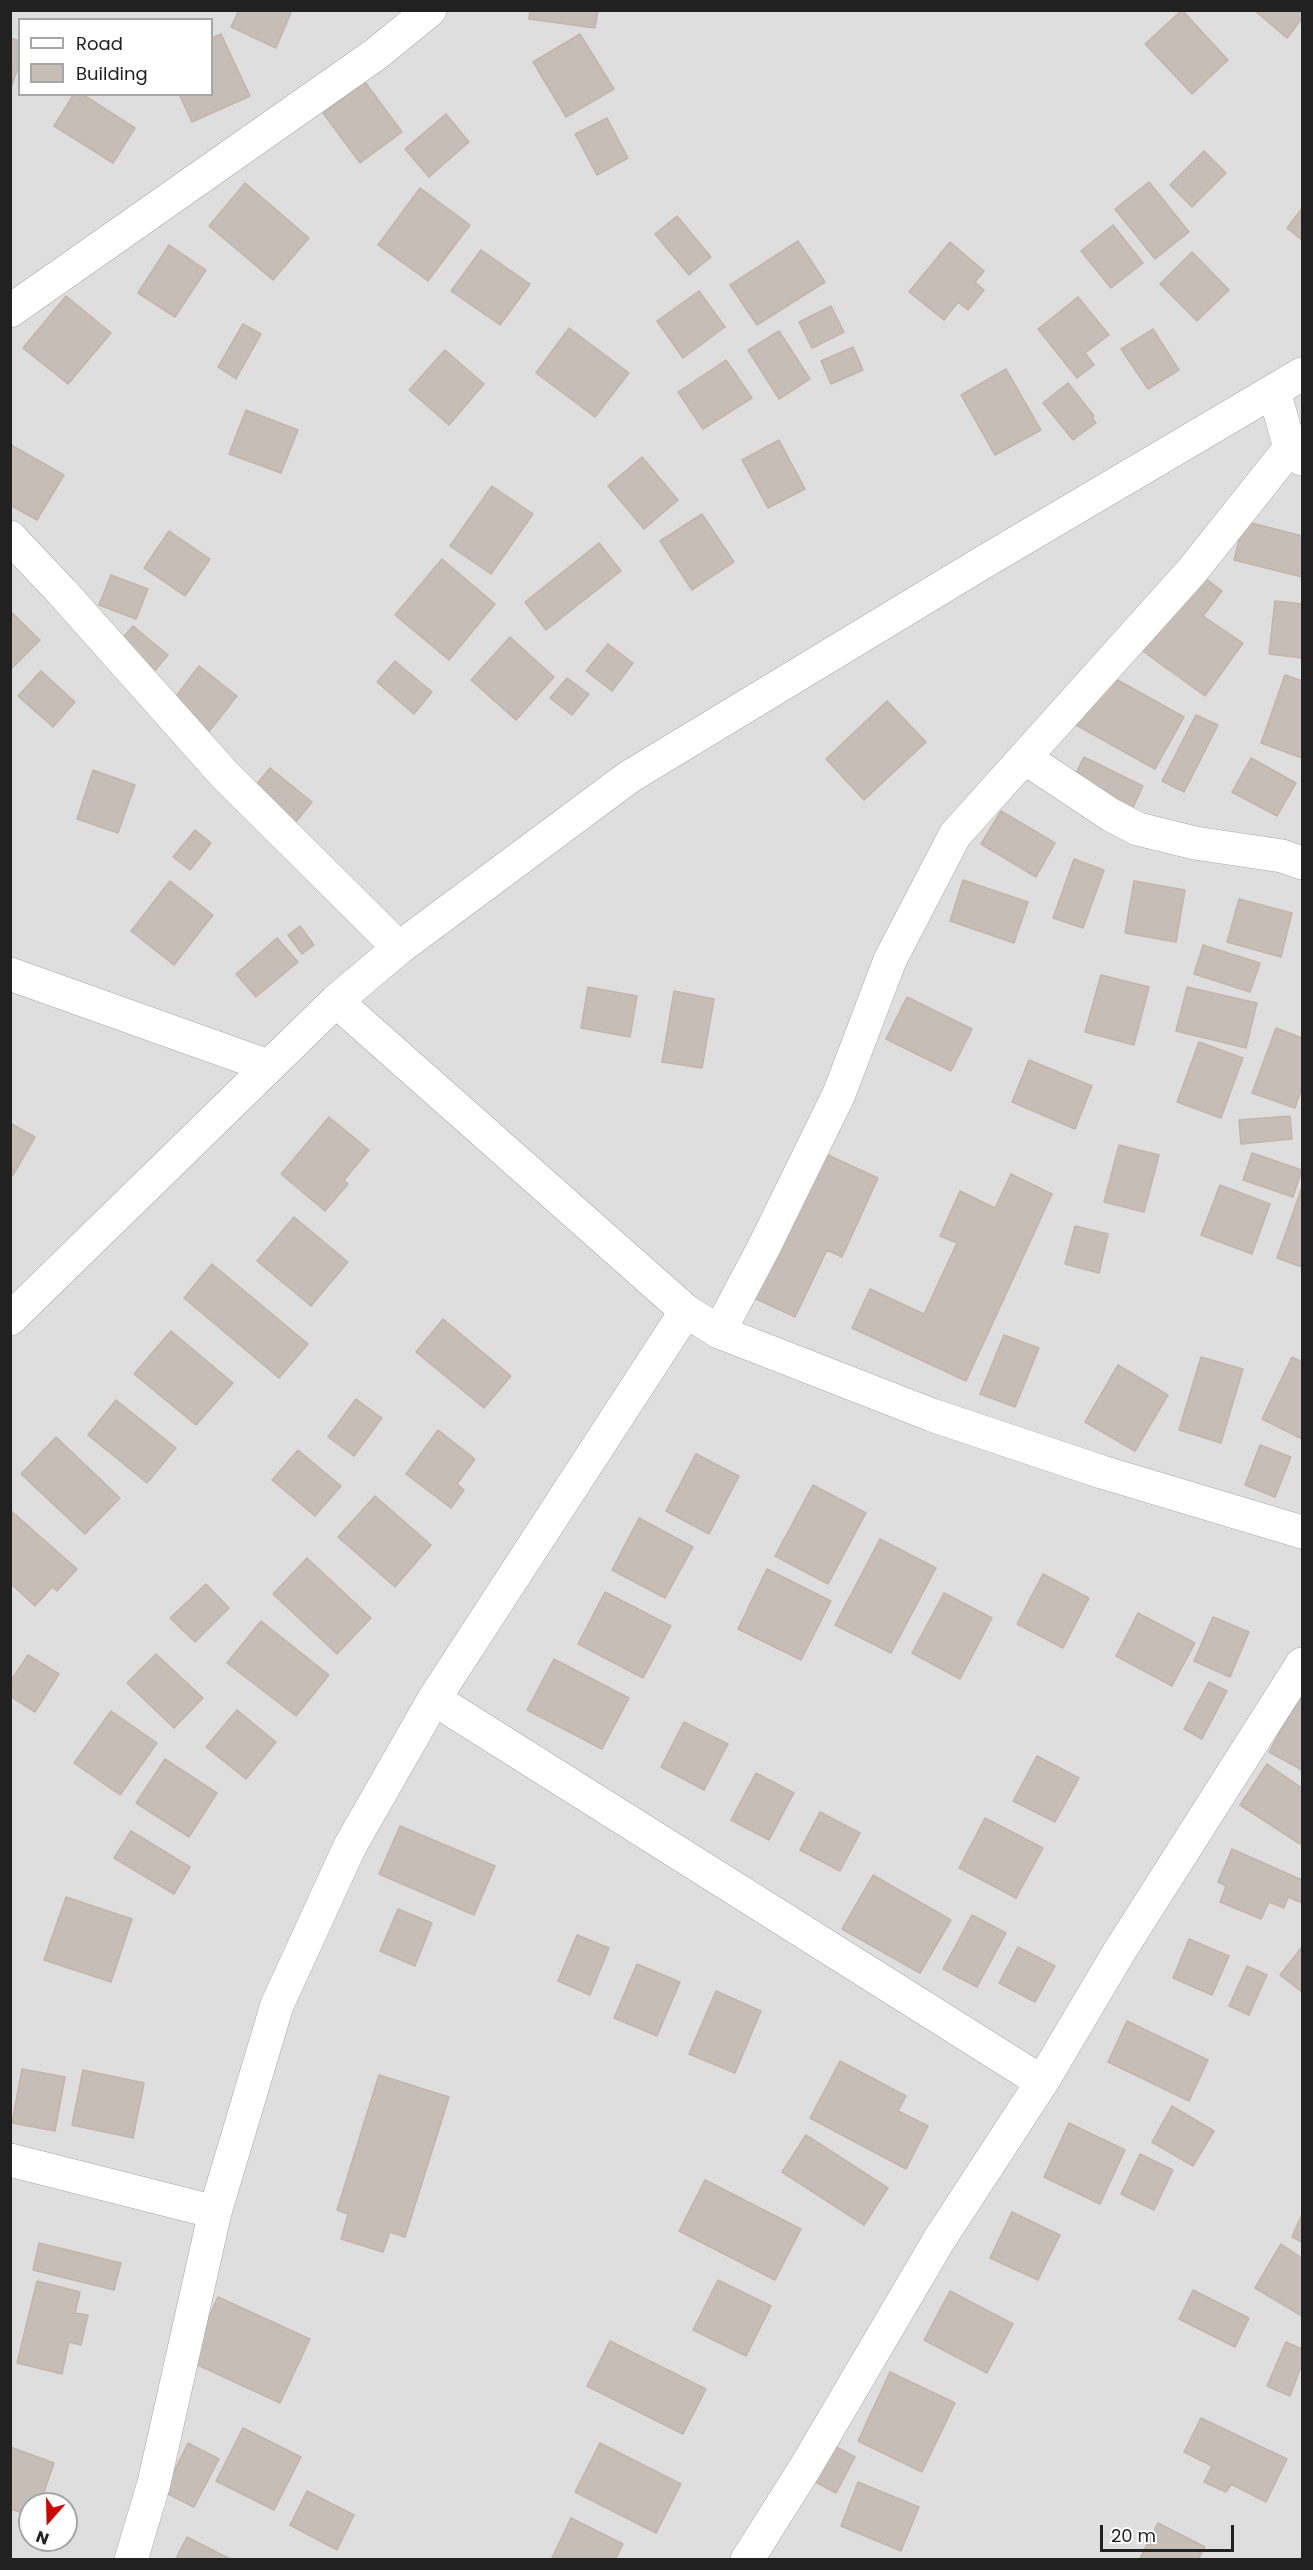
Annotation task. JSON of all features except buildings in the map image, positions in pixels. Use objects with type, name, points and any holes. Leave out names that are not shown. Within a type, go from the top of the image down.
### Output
[{"type":"street","points":[[10,311],[367,61],[430,10]]},
{"type":"street","points":[[10,1319],[336,1001],[399,948],[629,777],[987,560],[1302,374]]},
{"type":"street","points":[[719,1332],[765,1247],[839,1094],[890,960],[954,835],[1296,453],[1274,391]]},
{"type":"street","points":[[10,537],[224,774],[399,948]]},
{"type":"street","points":[[1025,758],[1111,815],[1138,829],[1196,843],[1282,856],[1302,863]]},
{"type":"street","points":[[10,974],[268,1066]]},
{"type":"street","points":[[336,1001],[686,1311],[719,1332],[932,1415],[1102,1472],[1302,1532]]},
{"type":"street","points":[[131,2559],[156,2472],[215,2212],[277,2006],[350,1846],[434,1699],[686,1311]]},
{"type":"street","points":[[747,2559],[805,2468],[939,2240],[1042,2082],[1119,1952],[1302,1664]]},
{"type":"street","points":[[434,1699],[1042,2082]]},
{"type":"street","points":[[10,2160],[215,2212]]},
{"type":"shaded area","points":[[11,11],[1302,11],[1302,2559],[11,2559]]}]
